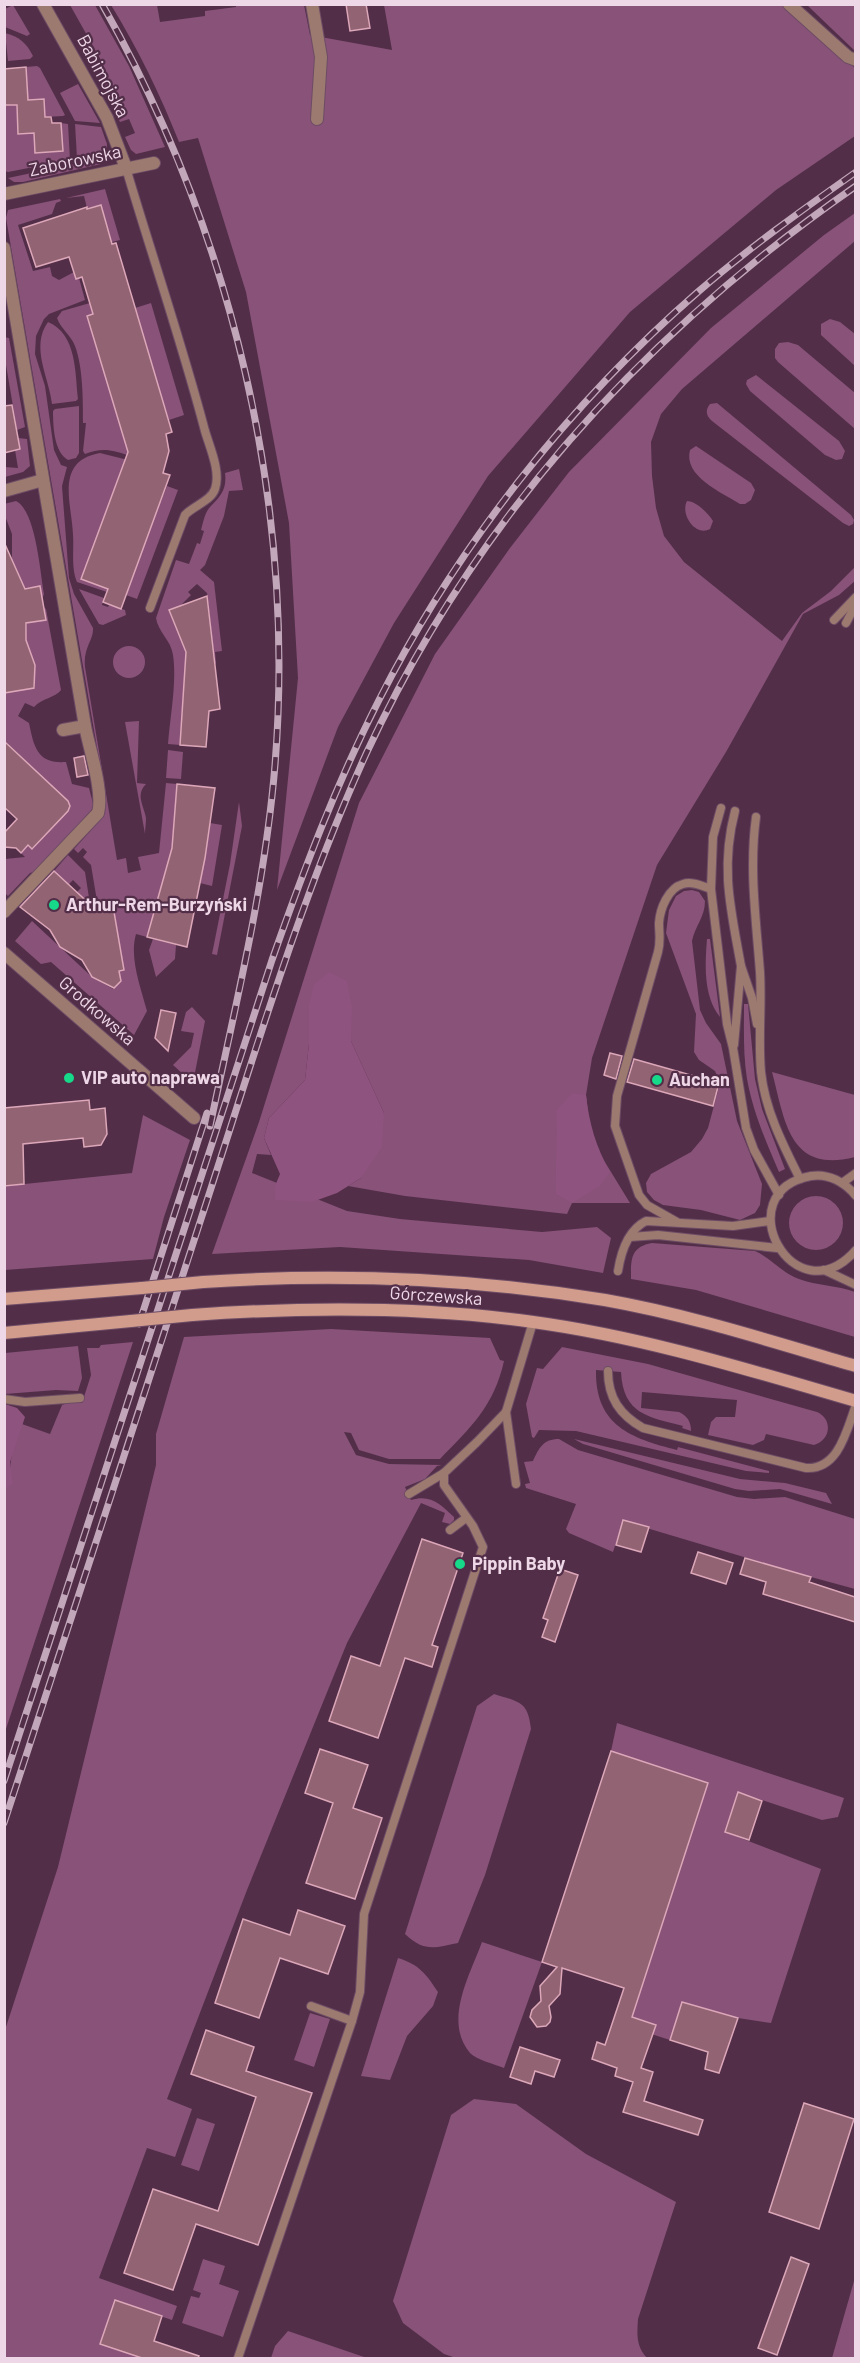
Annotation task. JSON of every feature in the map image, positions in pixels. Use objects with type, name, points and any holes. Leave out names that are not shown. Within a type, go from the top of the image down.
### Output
[{"type":"main road","name":"Górczewska","points":[[4,1299],[203,1282],[304,1277],[462,1281],[607,1301],[700,1321],[855,1366]]},
{"type":"main road","name":"Górczewska","points":[[4,1333],[299,1309],[451,1314],[533,1322],[643,1343],[720,1362],[855,1402]]},
{"type":"street","name":"Babimojska","points":[[43,4],[107,118],[126,168]]},
{"type":"street","points":[[312,4],[321,57],[317,119]]},
{"type":"street","points":[[789,4],[848,57],[855,60]]},
{"type":"street","name":"Zaborowska","points":[[4,194],[154,163]]},
{"type":"street","points":[[4,248],[85,726],[100,802],[99,813],[4,912]]},
{"type":"street","points":[[4,491],[43,480]]},
{"type":"street","points":[[63,730],[85,726]]},
{"type":"street","name":"Grodkowska","points":[[4,953],[194,1118]]},
{"type":"lane","points":[[126,168],[201,412],[217,480],[214,493],[185,515],[150,608]]},
{"type":"lane","points":[[834,620],[855,597]]},
{"type":"lane","points":[[846,623],[855,604]]},
{"type":"lane","points":[[721,808],[713,837],[711,888],[727,1024],[746,1128],[754,1150],[779,1195]]},
{"type":"lane","points":[[735,811],[727,849],[726,874],[741,966],[752,998],[759,1034]]},
{"type":"lane","points":[[756,817],[752,880],[761,995],[759,1034],[761,1072],[766,1097],[785,1148],[800,1179]]},
{"type":"lane","points":[[677,1222],[647,1205],[639,1195],[617,1134],[615,1112],[617,1096],[661,941],[659,923],[668,897],[676,887],[684,883],[695,883],[711,888]]},
{"type":"lane","points":[[733,1048],[741,966]]},
{"type":"lane","points":[[842,1183],[855,1173]]},
{"type":"lane","points":[[855,1196],[842,1183],[828,1177],[814,1176],[800,1179],[788,1185],[779,1195],[772,1208],[770,1221],[777,1248],[797,1266],[810,1270],[824,1270],[848,1259],[855,1250]]},
{"type":"lane","points":[[618,1271],[621,1254],[630,1237],[638,1225],[646,1221],[733,1226],[770,1221]]},
{"type":"lane","points":[[630,1237],[658,1235],[777,1248]]},
{"type":"lane","points":[[824,1270],[855,1285]]},
{"type":"lane","points":[[516,1484],[506,1412],[533,1322]]},
{"type":"lane","points":[[608,1371],[609,1385],[616,1406],[624,1416],[643,1428],[806,1468],[821,1466],[832,1458],[843,1440],[855,1402]]},
{"type":"lane","points":[[4,1398],[25,1402],[80,1398]]},
{"type":"lane","points":[[409,1494],[444,1473],[506,1412]]},
{"type":"lane","points":[[238,2358],[352,2022],[360,1992],[364,1914],[483,1548],[473,1526],[444,1485],[444,1473]]},
{"type":"lane","points":[[450,1530],[466,1518]]},
{"type":"lane","points":[[311,2006],[352,2022]]},
{"type":"shaded area","points":[[13,5],[30,34],[27,36],[5,27],[5,9]]},
{"type":"shaded area","points":[[70,5],[95,5],[129,66],[165,147],[136,154],[131,150],[125,137],[135,133],[129,119],[120,122],[92,68],[102,62]]},
{"type":"shaded area","points":[[111,5],[157,5],[160,22],[205,16],[205,11],[236,7],[236,5],[304,5],[310,35],[392,50],[384,5],[783,5],[855,68],[855,136],[776,190],[630,312],[488,476],[394,623],[338,727],[277,890],[298,678],[289,523],[246,292],[198,138],[179,142],[148,72]]},
{"type":"shaded area","points":[[807,5],[855,5],[855,51]]},
{"type":"shaded area","points":[[5,33],[22,41],[33,56],[30,59],[8,61]]},
{"type":"shaded area","points":[[37,66],[65,115],[45,117],[44,99],[28,100],[26,67]]},
{"type":"shaded area","points":[[78,84],[100,123],[75,121],[60,93]]},
{"type":"shaded area","points":[[4,105],[17,105],[19,134],[36,133],[36,153],[63,151],[61,123],[68,124],[70,160],[5,171]]},
{"type":"shaded area","points":[[75,124],[101,127],[107,144],[106,158],[77,158]]},
{"type":"shaded area","points":[[79,163],[101,164],[23,182],[14,182],[8,178]]},
{"type":"shaded area","points":[[105,189],[120,240],[112,242],[101,205],[87,208],[84,196],[66,198]]},
{"type":"shaded area","points":[[60,199],[61,201],[56,203],[52,214],[18,225],[33,271],[50,267],[52,276],[59,280],[74,272],[76,278],[79,278],[85,300],[49,314],[44,319],[36,336],[35,354],[45,386],[54,450],[61,465],[67,467],[62,486],[69,578],[74,594],[93,628],[85,667],[117,860],[126,858],[128,873],[141,870],[138,857],[159,853],[166,783],[177,784],[172,848],[147,937],[136,934],[134,943],[137,973],[147,1011],[134,1035],[51,962],[41,964],[15,941],[32,921],[92,977],[113,989],[121,981],[119,971],[124,970],[112,899],[97,901],[91,865],[83,857],[87,852],[83,848],[78,853],[74,849],[103,817],[106,800],[6,218],[8,210]]},
{"type":"shaded area","points":[[855,213],[855,241],[682,389],[661,414],[651,442],[656,508],[664,536],[684,562],[782,641],[802,613],[831,591],[855,567],[856,580],[839,595],[803,614],[726,752],[657,865],[592,1058],[586,1095],[590,1129],[600,1154],[630,1203],[572,1203],[567,1214],[405,1196],[348,1186],[361,1178],[384,1113],[351,1041],[309,1044],[305,1080],[269,1118],[264,1138],[271,1155],[257,1154],[252,1173],[347,1211],[400,1219],[542,1232],[597,1227],[611,1238],[603,1273],[529,1260],[340,1247],[212,1254],[259,1122],[359,803],[435,654],[510,548],[569,472],[711,328],[824,235]]},
{"type":"shaded area","points":[[90,303],[93,314],[88,316],[130,456],[108,450],[85,454],[83,451],[86,423],[83,423],[80,364],[73,342],[57,318],[62,311]]},
{"type":"shaded area","points":[[151,303],[184,415],[169,420],[164,404],[162,405],[135,308]]},
{"type":"shaded area","points":[[830,319],[840,322],[855,334],[855,366],[821,335],[821,324]]},
{"type":"shaded area","points":[[48,322],[64,335],[73,355],[78,399],[76,401],[52,404],[41,352],[43,332]]},
{"type":"shaded area","points":[[4,337],[9,338],[25,427],[17,430],[5,359]]},
{"type":"shaded area","points":[[788,342],[798,345],[855,393],[855,429],[778,362],[775,358],[775,349],[779,343]]},
{"type":"shaded area","points":[[756,375],[839,441],[845,451],[842,459],[836,460],[825,455],[750,391],[746,384],[747,380]]},
{"type":"shaded area","points":[[717,403],[851,515],[854,520],[853,524],[849,526],[843,523],[712,421],[707,415],[707,408],[710,404]]},
{"type":"shaded area","points":[[79,406],[79,453],[76,458],[68,460],[57,445],[53,411]]},
{"type":"shaded area","points":[[18,438],[27,439],[30,466],[23,472],[5,477],[5,467],[18,468],[15,450],[20,449]]},
{"type":"shaded area","points":[[696,446],[751,483],[755,490],[751,500],[740,504],[705,482],[692,468],[689,459],[690,450]]},
{"type":"shaded area","points":[[100,453],[128,460],[107,592],[77,582],[73,565],[69,498],[71,474],[76,465]]},
{"type":"shaded area","points":[[239,469],[243,490],[229,491],[224,516],[205,565],[200,570],[214,582],[222,651],[215,652],[215,664],[207,593],[197,584],[188,592],[191,595],[180,606],[169,611],[186,652],[180,745],[168,744],[174,665],[172,650],[156,618],[176,560],[189,564],[197,543],[200,544],[204,531],[201,530],[204,518],[224,488],[225,473]]},
{"type":"shaded area","points":[[167,486],[178,490],[137,599],[126,595],[159,501]]},
{"type":"shaded area","points":[[16,501],[23,507],[33,529],[44,594],[42,599],[19,603],[20,577],[12,560],[12,534],[5,516],[4,504]]},
{"type":"shaded area","points":[[687,501],[698,505],[708,514],[713,521],[710,529],[699,530],[690,523],[685,506]]},
{"type":"shaded area","points":[[79,589],[104,598],[102,605],[125,610],[126,615],[103,625],[99,624]]},
{"type":"shaded area","points":[[42,606],[46,609],[61,690],[34,707],[25,703],[18,716],[29,723],[38,752],[49,760],[66,762],[72,784],[89,788],[94,807],[37,871],[30,873],[8,896],[5,893],[5,859],[25,857],[21,853],[28,845],[33,849],[40,841],[37,836],[49,831],[57,823],[53,819],[62,817],[70,806],[68,801],[5,741],[4,692],[35,688],[35,665],[26,640],[27,621]]},
{"type":"shaded area","points":[[129,646],[140,651],[145,662],[140,673],[129,678],[118,673],[113,662],[118,651]]},
{"type":"shaded area","points":[[139,721],[137,783],[146,784],[141,792],[146,818],[145,834],[125,722]]},
{"type":"shaded area","points":[[168,750],[183,752],[181,779],[166,778]]},
{"type":"shaded area","points":[[239,802],[242,826],[217,955],[212,954],[230,864]]},
{"type":"shaded area","points":[[210,823],[222,825],[212,886],[200,883]]},
{"type":"shaded area","points":[[68,855],[85,872],[90,904],[77,892],[81,888],[73,880],[68,885],[54,871]]},
{"type":"shaded area","points":[[684,891],[699,892],[705,901],[692,941],[700,1010],[721,1044],[737,1121],[762,1184],[760,1205],[755,1213],[740,1220],[701,1210],[663,1205],[647,1192],[646,1183],[651,1174],[691,1152],[702,1139],[708,1128],[720,1083],[715,1071],[699,1060],[694,1052],[696,1014],[666,933],[669,910],[676,896]]},
{"type":"shaded area","points":[[153,939],[176,945],[175,959],[156,977],[149,950]]},
{"type":"shaded area","points":[[707,939],[710,939],[720,1017],[714,1009],[706,980]]},
{"type":"shaded area","points":[[329,972],[347,981],[352,1007],[351,1041],[384,1113],[382,1147],[361,1178],[337,1193],[312,1202],[275,1200],[275,1186],[280,1174],[264,1138],[269,1118],[305,1080],[309,1044],[309,1005],[314,984]]},
{"type":"shaded area","points":[[744,1004],[748,1004],[755,1079],[762,1109],[785,1169],[779,1172],[756,1115],[747,1079],[744,1051]]},
{"type":"shaded area","points":[[192,1007],[205,1021],[193,1083],[173,1065],[191,1047],[194,1033],[181,1031],[186,1012]]},
{"type":"shaded area","points":[[772,1072],[855,1095],[855,1157],[833,1160],[816,1158],[803,1150],[787,1125]]},
{"type":"shaded area","points":[[572,1093],[586,1095],[594,1135],[610,1172],[600,1186],[572,1203],[556,1194],[556,1111]]},
{"type":"shaded area","points":[[143,1115],[190,1140],[164,1217],[153,1259],[5,1270],[5,1186],[132,1173]]},
{"type":"shaded area","points":[[811,1196],[821,1196],[835,1204],[841,1213],[843,1223],[841,1233],[835,1242],[821,1250],[811,1250],[794,1238],[789,1228],[789,1218],[801,1201]]},
{"type":"shaded area","points":[[652,1243],[755,1251],[799,1279],[855,1292],[855,1337],[696,1290],[631,1279],[633,1255],[639,1248]]},
{"type":"shaded area","points":[[331,1329],[490,1338],[500,1360],[504,1361],[500,1377],[488,1403],[471,1426],[440,1459],[389,1459],[359,1450],[351,1433],[344,1432],[356,1455],[389,1464],[442,1465],[437,1466],[425,1479],[405,1487],[411,1500],[424,1498],[435,1501],[454,1517],[454,1520],[450,1524],[442,1522],[445,1513],[421,1503],[347,1643],[247,1890],[167,2099],[192,2109],[175,2157],[147,2148],[99,2278],[177,2306],[172,2320],[115,2301],[100,2344],[142,2358],[5,2358],[5,2030],[58,1867],[156,1465],[156,1434],[184,1337]]},
{"type":"shaded area","points":[[133,1342],[5,1732],[4,1489],[12,1484],[11,1461],[16,1439],[22,1424],[50,1434],[62,1405],[82,1403],[91,1375],[87,1348]]},
{"type":"shaded area","points":[[78,1346],[82,1378],[78,1391],[56,1390],[5,1394],[5,1353]]},
{"type":"shaded area","points":[[562,1347],[648,1364],[817,1412],[826,1419],[827,1434],[824,1439],[814,1445],[766,1434],[764,1440],[753,1445],[708,1435],[711,1422],[716,1417],[735,1417],[737,1400],[642,1392],[641,1408],[679,1412],[688,1419],[691,1431],[682,1428],[683,1426],[649,1416],[632,1405],[623,1386],[621,1372],[596,1370],[597,1389],[602,1404],[618,1426],[630,1434],[677,1450],[678,1447],[769,1471],[769,1473],[746,1471],[576,1431],[539,1430],[534,1438],[526,1404],[537,1368],[543,1369]]},
{"type":"shaded area","points":[[5,1404],[17,1408],[25,1417],[10,1462],[13,1484],[5,1489]]},
{"type":"shaded area","points":[[559,1439],[578,1450],[737,1497],[754,1499],[785,1497],[855,1519],[855,1589],[623,1521],[613,1552],[569,1533],[566,1529],[576,1504],[526,1488],[525,1484],[530,1483],[524,1462],[533,1461],[545,1443]]},
{"type":"shaded area","points":[[574,1439],[740,1479],[785,1483],[826,1493],[832,1504],[780,1489],[749,1491],[735,1489],[583,1444]]},
{"type":"shaded area","points":[[494,1694],[521,1704],[530,1720],[531,1729],[485,1875],[458,1943],[436,1947],[424,1946],[405,1934],[477,1706]]},
{"type":"shaded area","points":[[617,1723],[844,1798],[838,1817],[822,1820],[738,1792],[725,1832],[821,1869],[771,2023],[738,2018],[682,2002],[670,2040],[648,2033],[651,2023],[617,2012],[639,1993],[708,1783],[611,1751]]},
{"type":"shaded area","points":[[482,1942],[542,1962],[504,2068],[481,2060],[470,2053],[462,2040],[459,2027],[461,1998]]},
{"type":"shaded area","points":[[398,1958],[422,1971],[438,1992],[433,2006],[407,2036],[390,2080],[361,2076]]},
{"type":"shaded area","points":[[310,2013],[330,2019],[314,2067],[294,2060]]},
{"type":"shaded area","points":[[474,2099],[516,2104],[586,2154],[676,2202],[638,2319],[639,2345],[647,2358],[456,2358],[444,2354],[403,2323],[393,2301],[451,2115]]},
{"type":"shaded area","points":[[197,2118],[215,2124],[199,2171],[181,2165]]},
{"type":"shaded area","points":[[203,2259],[225,2266],[219,2284],[239,2291],[223,2337],[182,2323],[191,2296],[199,2298],[201,2293],[193,2290]]},
{"type":"shaded area","points":[[854,2281],[855,2358],[832,2358]]},
{"type":"shaded area","points":[[288,2331],[367,2358],[271,2358],[275,2346]]},
{"type":"building","points":[[346,4],[366,4],[370,28],[350,31]]},
{"type":"building","points":[[26,67],[28,100],[44,99],[45,117],[51,117],[52,123],[61,123],[63,151],[35,153],[34,133],[18,134],[17,105],[4,105],[4,69]]},
{"type":"building","points":[[101,205],[112,244],[116,243],[172,432],[166,434],[169,451],[163,473],[170,475],[121,609],[103,602],[108,589],[81,579],[128,452],[87,316],[93,314],[82,277],[76,279],[69,257],[36,267],[23,228],[87,207],[87,209]]},
{"type":"building","points":[[12,405],[20,449],[4,453],[4,406]]},
{"type":"building","points":[[4,542],[25,589],[40,586],[46,620],[26,623],[26,640],[35,665],[34,688],[4,693]]},
{"type":"building","points":[[207,596],[220,709],[209,711],[206,747],[180,745],[186,652],[169,610]]},
{"type":"building","points":[[4,741],[68,801],[70,806],[68,811],[32,849],[28,845],[21,853],[16,848],[4,847],[4,833],[17,819],[4,807]]},
{"type":"building","points":[[84,756],[88,775],[77,777],[74,758]]},
{"type":"building","points":[[177,784],[215,788],[205,858],[187,947],[147,937],[172,848]]},
{"type":"building","points":[[54,871],[94,908],[113,906],[124,970],[119,971],[121,981],[114,988],[92,977],[82,960],[60,947],[50,930],[20,907]]},
{"type":"building","points":[[161,1010],[176,1013],[168,1051],[155,1038]]},
{"type":"building","points":[[610,1053],[622,1056],[616,1079],[604,1075]]},
{"type":"building","points":[[634,1059],[719,1083],[713,1106],[627,1082]]},
{"type":"building","points":[[89,1100],[90,1110],[105,1108],[107,1134],[101,1145],[84,1147],[83,1138],[23,1144],[24,1184],[4,1186],[4,1108]]},
{"type":"building","points":[[623,1520],[649,1527],[641,1552],[616,1545]]},
{"type":"building","points":[[422,1539],[463,1553],[432,1645],[438,1647],[432,1667],[405,1658],[378,1738],[329,1721],[351,1656],[380,1666]]},
{"type":"building","points":[[698,1552],[733,1563],[726,1584],[691,1573]]},
{"type":"building","points":[[745,1558],[811,1577],[809,1582],[855,1597],[855,1622],[763,1594],[766,1582],[740,1574]]},
{"type":"building","points":[[560,1569],[578,1575],[555,1642],[542,1637],[548,1620],[543,1618]]},
{"type":"building","points":[[320,1749],[368,1765],[353,1808],[382,1818],[355,1899],[306,1883],[333,1803],[305,1793]]},
{"type":"building","points":[[611,1751],[708,1783],[632,2017],[656,2025],[641,2068],[653,2072],[644,2101],[703,2120],[698,2135],[623,2112],[633,2082],[615,2076],[617,2068],[592,2059],[597,2042],[605,2045],[624,1988],[562,1968],[560,1994],[549,2006],[550,2022],[546,2026],[537,2027],[530,2017],[532,2010],[541,2001],[540,1986],[557,1967],[542,1962]]},
{"type":"building","points":[[738,1792],[762,1801],[749,1840],[725,1832]]},
{"type":"building","points":[[298,1910],[345,1926],[328,1974],[280,1958],[259,2018],[215,2003],[243,1919],[290,1935]]},
{"type":"building","points":[[682,2002],[738,2018],[719,2073],[705,2069],[708,2052],[670,2040]]},
{"type":"building","points":[[206,2030],[254,2047],[246,2071],[312,2093],[258,2245],[196,2224],[173,2290],[124,2273],[153,2189],[218,2211],[256,2097],[191,2074]]},
{"type":"building","points":[[520,2047],[560,2060],[554,2077],[535,2071],[531,2084],[510,2077]]},
{"type":"building","points":[[804,2103],[854,2119],[819,2229],[769,2212]]},
{"type":"building","points":[[791,2257],[809,2264],[777,2355],[758,2348]]},
{"type":"building","points":[[115,2300],[162,2316],[154,2341],[199,2356],[198,2358],[142,2358],[100,2344]]},
{"type":"railway","points":[[102,4],[148,92],[187,183],[219,276],[245,372],[264,469],[275,568],[279,666],[275,765],[270,811],[257,901],[210,1126]]},
{"type":"railway","points":[[4,1781],[272,960],[321,828],[348,764],[379,700],[410,643],[480,533],[561,429],[605,381],[699,291],[756,244],[856,172]]},
{"type":"railway","points":[[4,1823],[297,926],[341,811],[366,754],[410,668],[459,587],[513,510],[572,437],[637,368],[705,304],[779,243],[856,186]]},
{"type":"railway","points":[[139,1324],[207,1113]]},
{"type":"place","name":"Arthur-Rem-Burzyński","points":[[54,905]]},
{"type":"place","name":"VIP auto naprawa","points":[[69,1078]]},
{"type":"place","name":"Auchan","points":[[657,1080]]},
{"type":"place","name":"Pippin Baby","points":[[460,1564]]}]
